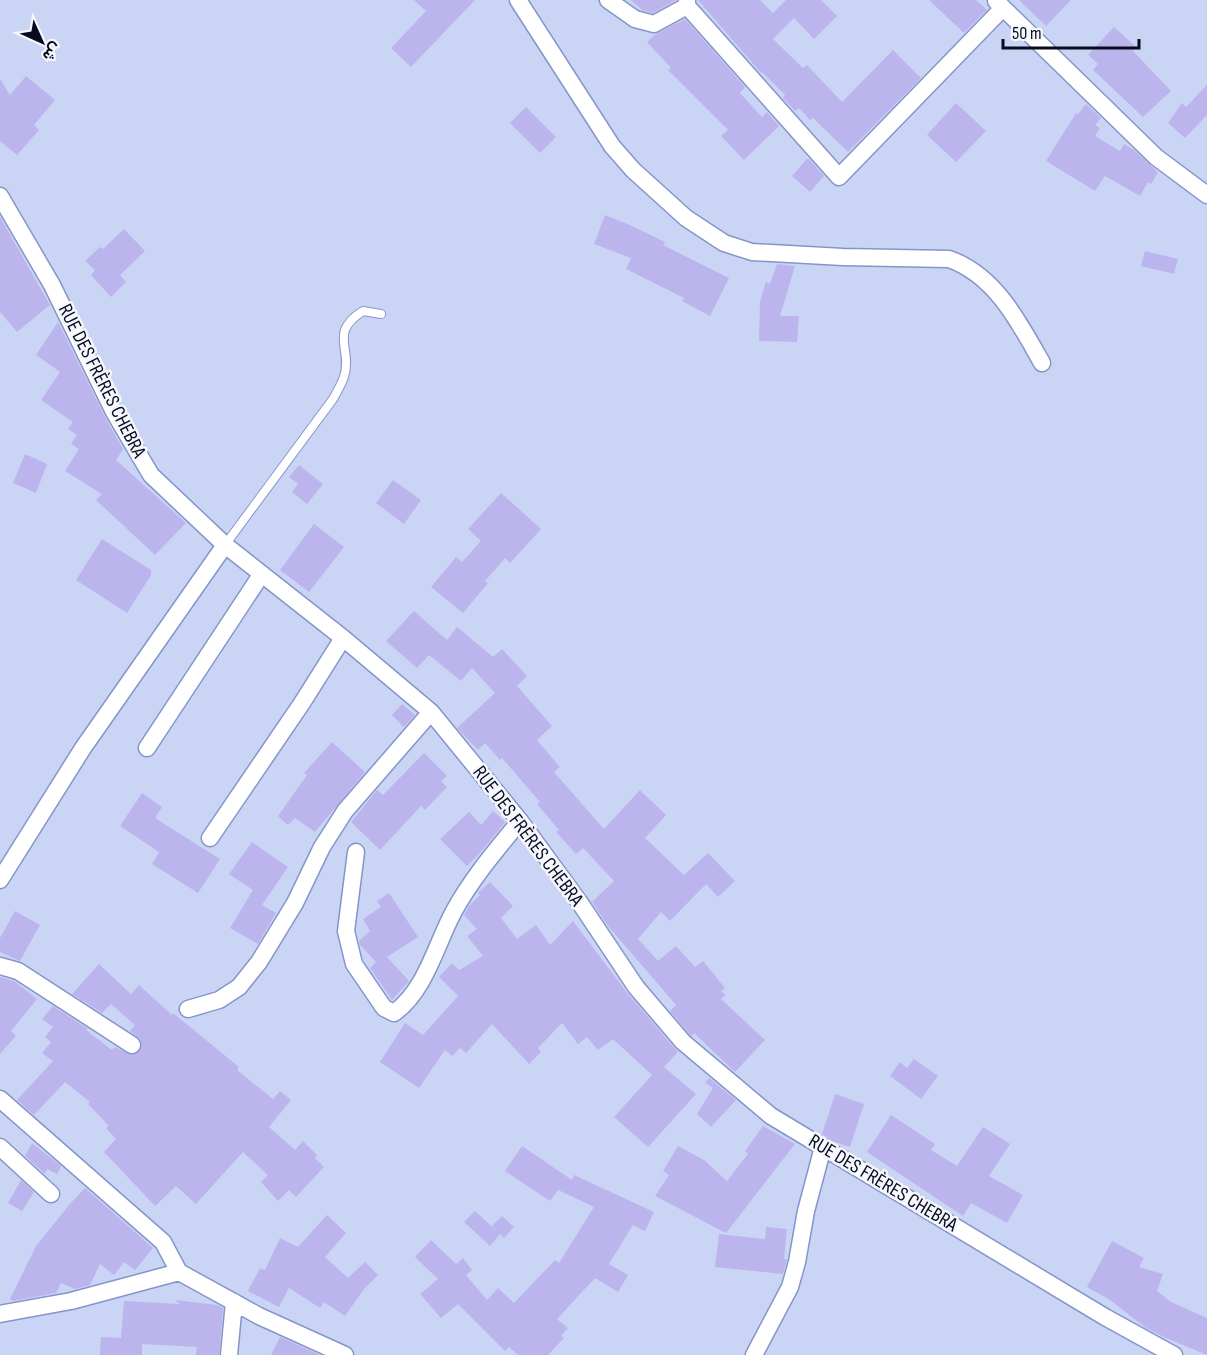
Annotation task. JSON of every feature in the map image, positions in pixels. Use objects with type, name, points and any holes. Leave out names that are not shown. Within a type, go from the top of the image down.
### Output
[{"type":"street","points":[[518,0],[612,146],[633,170],[686,218],[724,243],[752,252],[949,259],[965,264],[988,282],[1023,329],[1042,363]]},
{"type":"street","points":[[608,0],[635,19],[654,24],[687,3],[839,177],[999,4],[1156,157],[1207,195]]},
{"type":"street","name":"RUE DES FRÈRES CHEBRA","points":[[0,196],[52,285],[114,412],[151,475],[225,545],[343,638],[431,712],[520,821],[580,903],[636,987],[682,1042],[771,1116],[1105,1317],[1174,1355]]},
{"type":"street","points":[[0,880],[83,748],[225,545]]},
{"type":"street","points":[[147,748],[261,575]]},
{"type":"street","points":[[210,838],[302,703],[343,638]]},
{"type":"street","points":[[188,1009],[219,1000],[239,987],[271,943],[295,903],[322,847],[345,811],[431,712]]},
{"type":"street","points":[[356,852],[346,930],[354,964],[384,1008],[394,1013],[407,1003],[420,984],[456,908],[495,851],[520,821]]},
{"type":"street","points":[[0,966],[18,971],[132,1045]]},
{"type":"street","points":[[0,1100],[164,1242],[179,1272],[234,1302],[345,1355]]},
{"type":"street","points":[[754,1355],[790,1287],[806,1211],[823,1147]]},
{"type":"street","points":[[0,1148],[51,1194]]},
{"type":"street","points":[[0,1314],[72,1301],[179,1272]]},
{"type":"street","points":[[229,1355],[234,1302]]},
{"type":"lane","points":[[225,545],[333,399],[344,376],[345,357],[342,336],[352,318],[363,311],[381,314]]},
{"type":"building","points":[[414,0],[475,0],[411,67],[391,48],[426,11]]},
{"type":"building","points":[[631,0],[676,0],[653,13],[642,10]]},
{"type":"building","points":[[698,0],[760,0],[773,13],[786,0],[821,0],[837,16],[814,39],[794,18],[773,39],[803,68],[807,65],[842,102],[893,50],[921,78],[848,152],[813,118],[810,120],[799,108],[795,111],[783,98],[785,95],[761,73]]},
{"type":"building","points":[[929,0],[976,0],[987,10],[964,33]]},
{"type":"building","points":[[1019,0],[1071,0],[1046,26]]},
{"type":"building","points":[[685,19],[745,87],[740,93],[762,117],[767,112],[779,126],[744,160],[721,136],[728,130],[668,70],[671,68],[647,42],[656,34]]},
{"type":"building","points":[[1114,27],[1136,47],[1133,51],[1171,91],[1143,117],[1093,70],[1098,64],[1088,55]]},
{"type":"building","points":[[26,76],[55,100],[34,125],[39,130],[17,155],[0,141],[0,79],[10,95]]},
{"type":"building","points":[[1207,85],[1207,115],[1185,138],[1168,123],[1182,103],[1186,107]]},
{"type":"building","points":[[956,103],[986,131],[956,162],[927,135]]},
{"type":"building","points":[[1086,104],[1101,118],[1095,125],[1100,128],[1095,136],[1120,151],[1124,144],[1158,172],[1151,184],[1148,182],[1140,196],[1105,176],[1095,191],[1046,161],[1076,113],[1078,114]]},
{"type":"building","points":[[526,107],[556,137],[540,153],[510,123]]},
{"type":"building","points":[[807,159],[824,176],[810,192],[792,176]]},
{"type":"building","points":[[605,215],[665,242],[663,245],[729,278],[710,316],[682,301],[684,298],[626,269],[631,258],[594,244]]},
{"type":"building","points":[[0,217],[50,305],[17,332],[0,312]]},
{"type":"building","points":[[124,229],[145,251],[120,275],[126,282],[111,297],[91,275],[95,270],[85,261],[100,247],[103,249]]},
{"type":"building","points":[[1145,251],[1178,259],[1174,274],[1141,266]]},
{"type":"building","points":[[777,264],[795,266],[780,316],[799,316],[797,342],[759,341],[760,301],[766,282],[770,284]]},
{"type":"building","points":[[58,322],[123,449],[116,460],[186,523],[155,555],[96,500],[102,494],[65,471],[79,449],[71,444],[77,435],[68,429],[73,422],[41,400],[60,372],[36,355]]},
{"type":"building","points":[[25,454],[47,464],[36,493],[13,483]]},
{"type":"building","points":[[299,465],[323,484],[307,504],[292,492],[298,484],[289,477]]},
{"type":"building","points":[[393,480],[421,500],[404,524],[376,503]]},
{"type":"building","points":[[501,493],[541,529],[510,563],[505,558],[485,581],[488,583],[463,613],[431,587],[456,557],[462,562],[481,541],[468,529]]},
{"type":"building","points":[[314,524],[344,547],[309,592],[280,570]]},
{"type":"building","points":[[102,539],[151,570],[151,575],[127,613],[76,580]]},
{"type":"building","points":[[414,611],[447,640],[457,627],[493,657],[502,649],[527,676],[517,686],[552,726],[537,740],[560,767],[554,772],[604,829],[640,790],[666,815],[645,838],[684,875],[708,853],[735,881],[718,897],[706,884],[670,921],[661,912],[638,939],[658,961],[676,946],[695,967],[703,961],[725,988],[721,991],[726,995],[721,999],[765,1040],[735,1072],[694,1033],[690,1035],[670,1011],[676,1005],[608,926],[592,902],[614,881],[583,848],[576,854],[556,832],[559,830],[537,804],[540,802],[502,758],[500,760],[485,743],[478,750],[457,728],[495,693],[472,668],[461,681],[429,655],[417,668],[386,641]]},
{"type":"building","points":[[402,704],[415,715],[404,727],[392,715]]},
{"type":"building","points":[[332,742],[365,772],[315,832],[295,818],[288,825],[278,816],[307,775],[304,773]]},
{"type":"building","points":[[424,753],[447,776],[441,781],[447,787],[425,810],[421,806],[380,850],[351,822],[377,790],[383,795]]},
{"type":"building","points":[[142,793],[162,807],[155,818],[220,859],[198,893],[152,864],[159,852],[120,826]]},
{"type":"building","points":[[493,811],[505,822],[467,866],[440,839],[469,812],[481,825]]},
{"type":"building","points":[[252,842],[288,867],[262,905],[276,913],[258,944],[230,928],[253,890],[229,874]]},
{"type":"building","points":[[490,882],[513,906],[501,918],[517,939],[536,925],[550,945],[573,921],[628,994],[678,1052],[664,1067],[696,1094],[648,1147],[614,1117],[652,1075],[613,1039],[598,1050],[587,1037],[578,1044],[562,1023],[538,1048],[541,1052],[529,1064],[492,1024],[466,1053],[460,1048],[452,1056],[445,1050],[419,1088],[380,1062],[405,1023],[423,1035],[458,996],[439,977],[452,963],[459,970],[483,956],[467,936],[477,929],[464,915],[480,895],[478,893]]},
{"type":"building","points":[[389,893],[418,937],[387,957],[409,981],[392,1000],[370,968],[376,962],[359,941],[370,931],[363,919],[381,907],[377,901]]},
{"type":"building","points":[[15,911],[40,925],[20,961],[0,952],[0,938]]},
{"type":"building","points":[[99,964],[131,994],[139,985],[172,1015],[173,1013],[239,1067],[237,1070],[273,1099],[280,1091],[291,1100],[269,1127],[295,1150],[303,1141],[317,1155],[315,1158],[324,1167],[296,1197],[289,1190],[278,1201],[261,1182],[268,1175],[243,1152],[196,1204],[176,1186],[155,1206],[104,1152],[116,1139],[106,1128],[109,1126],[88,1104],[90,1102],[65,1082],[34,1115],[17,1100],[53,1061],[42,1053],[51,1042],[45,1037],[53,1027],[42,1019],[53,1006],[88,1029],[86,1030],[112,1050],[115,1047],[132,1055],[141,1050],[141,1040],[130,1031],[135,1025],[111,1004],[102,1013],[72,994]]},
{"type":"building","points":[[0,977],[14,981],[37,999],[11,1031],[16,1036],[0,1054]]},
{"type":"building","points":[[914,1059],[938,1076],[921,1099],[890,1076],[900,1062],[907,1068]]},
{"type":"building","points":[[709,1078],[736,1100],[711,1127],[697,1114],[713,1088],[705,1083]]},
{"type":"building","points":[[835,1094],[864,1104],[850,1147],[832,1141],[822,1134]]},
{"type":"building","points":[[891,1115],[935,1144],[931,1150],[957,1166],[983,1127],[1010,1144],[989,1176],[1023,1195],[1007,1223],[971,1203],[963,1216],[867,1152]]},
{"type":"building","points":[[763,1126],[795,1144],[726,1233],[655,1196],[669,1175],[663,1171],[678,1146],[704,1160],[727,1181],[748,1154],[745,1151]]},
{"type":"building","points":[[32,1143],[61,1166],[57,1174],[47,1169],[45,1174],[25,1156]]},
{"type":"building","points":[[522,1146],[572,1180],[574,1175],[654,1212],[645,1231],[633,1225],[609,1264],[628,1275],[618,1292],[595,1278],[557,1319],[568,1328],[561,1336],[564,1338],[548,1355],[518,1355],[509,1347],[505,1351],[458,1304],[441,1318],[420,1294],[438,1279],[415,1257],[431,1240],[456,1264],[463,1258],[472,1270],[466,1275],[487,1300],[498,1288],[514,1303],[555,1260],[559,1263],[594,1207],[558,1190],[550,1201],[505,1171]]},
{"type":"building","points":[[21,1180],[34,1192],[22,1211],[8,1203]]},
{"type":"building","points":[[85,1188],[153,1248],[135,1270],[124,1262],[114,1275],[100,1264],[90,1285],[75,1289],[61,1283],[56,1293],[13,1301],[10,1299],[36,1246]]},
{"type":"building","points":[[475,1211],[500,1234],[490,1246],[464,1222]]},
{"type":"building","points":[[327,1215],[346,1233],[325,1257],[348,1278],[365,1262],[378,1275],[364,1289],[345,1316],[324,1302],[320,1308],[289,1288],[279,1307],[248,1291],[260,1268],[265,1270],[280,1238],[298,1247]]},
{"type":"building","points":[[502,1216],[514,1227],[504,1238],[492,1226]]},
{"type":"building","points":[[766,1227],[787,1229],[784,1259],[787,1259],[783,1274],[715,1267],[719,1234],[765,1239]]},
{"type":"building","points":[[1112,1241],[1144,1258],[1139,1267],[1163,1274],[1157,1291],[1171,1302],[1207,1318],[1207,1355],[1146,1328],[1110,1300],[1087,1287]]},
{"type":"building","points":[[175,1300],[217,1305],[223,1308],[219,1355],[196,1355],[197,1347],[142,1344],[142,1355],[100,1355],[101,1337],[121,1338],[124,1301],[180,1304]]},
{"type":"building","points":[[280,1337],[318,1354],[319,1355],[271,1355]]}]
